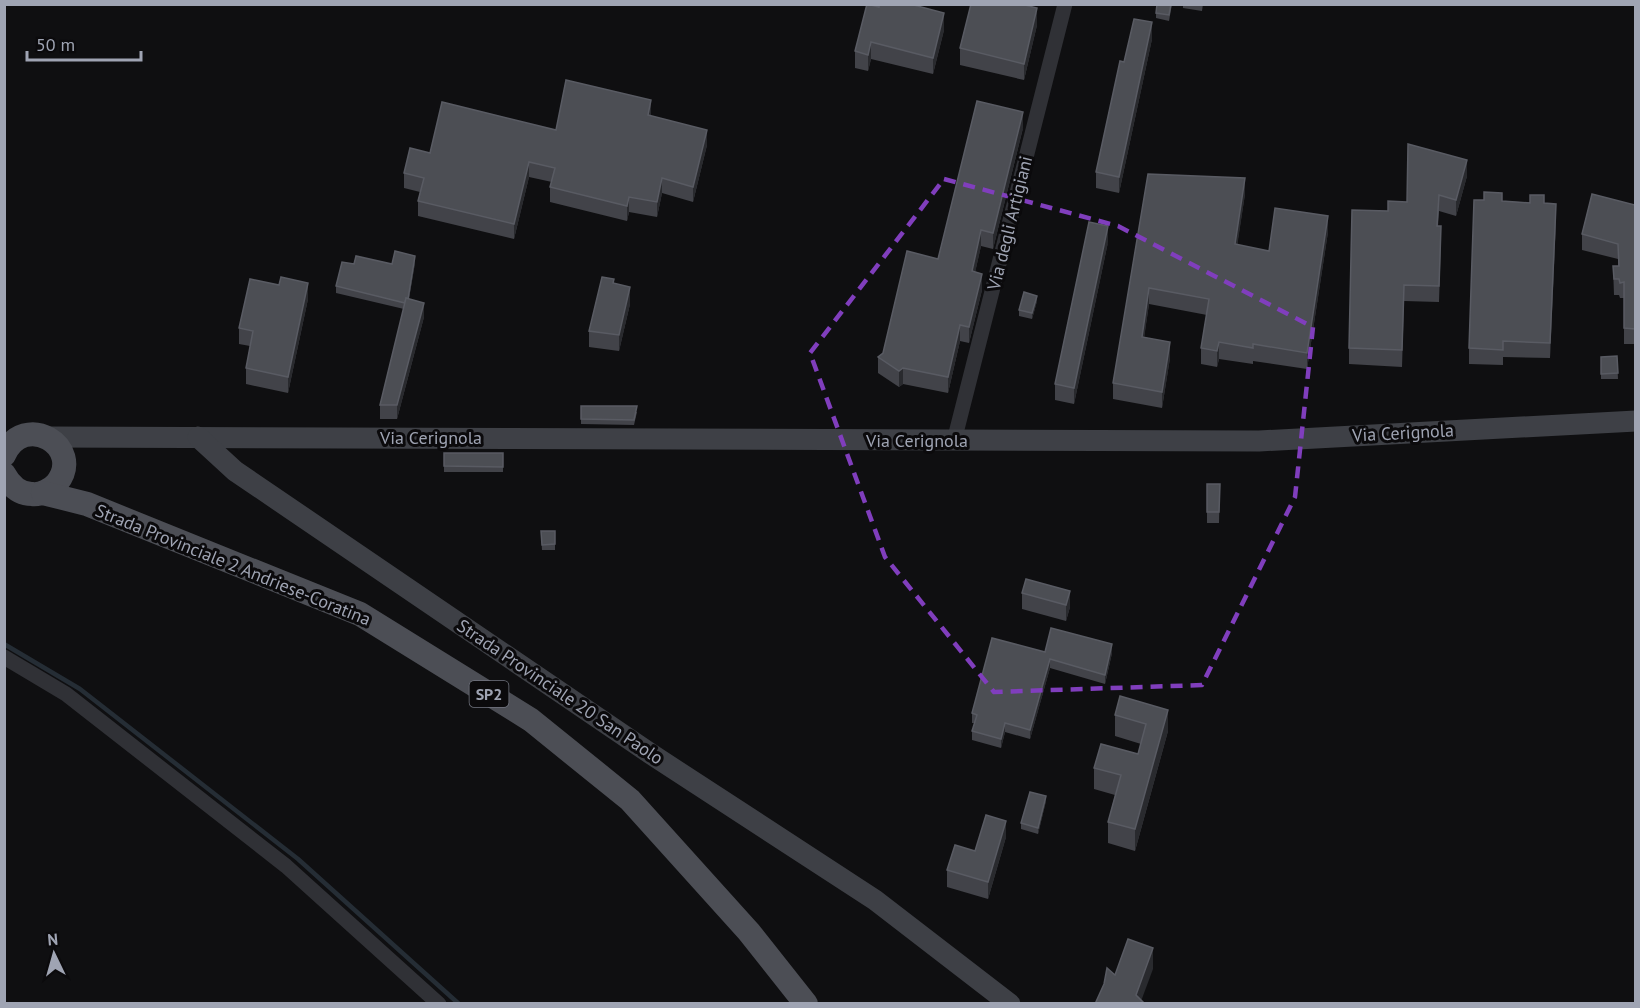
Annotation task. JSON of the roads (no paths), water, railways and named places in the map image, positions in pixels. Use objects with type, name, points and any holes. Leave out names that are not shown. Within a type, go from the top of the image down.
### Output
[{"type":"main road","points":[[6,448],[28,434],[48,438]]},
{"type":"main road","name":"Strada Provinciale 2 Andriese-Coratina","points":[[48,438],[62,452],[63,467],[87,504]]},
{"type":"main road","points":[[43,493],[55,485],[63,467]]},
{"type":"main road","name":"Strada Provinciale 2 Andriese-Coratina","points":[[6,478],[24,493],[43,493],[87,504],[360,614],[531,720],[630,800],[749,932],[806,1004]]},
{"type":"street","name":"Via degli Artigiani","points":[[954,441],[1065,4]]},
{"type":"street","name":"Via Cerignola","points":[[198,437],[1259,441],[1635,421]]},
{"type":"street","points":[[48,438],[198,437]]},
{"type":"street","name":"Strada Provinciale 20 San Paolo","points":[[198,437],[235,471],[651,754],[905,921],[1010,1004]]},
{"type":"street","points":[[63,467],[68,451],[76,443],[94,438]]},
{"type":"street","points":[[4,657],[66,693],[286,866],[439,1004]]},
{"type":"waterway","points":[[4,644],[80,689],[298,859],[459,1004]]}]
